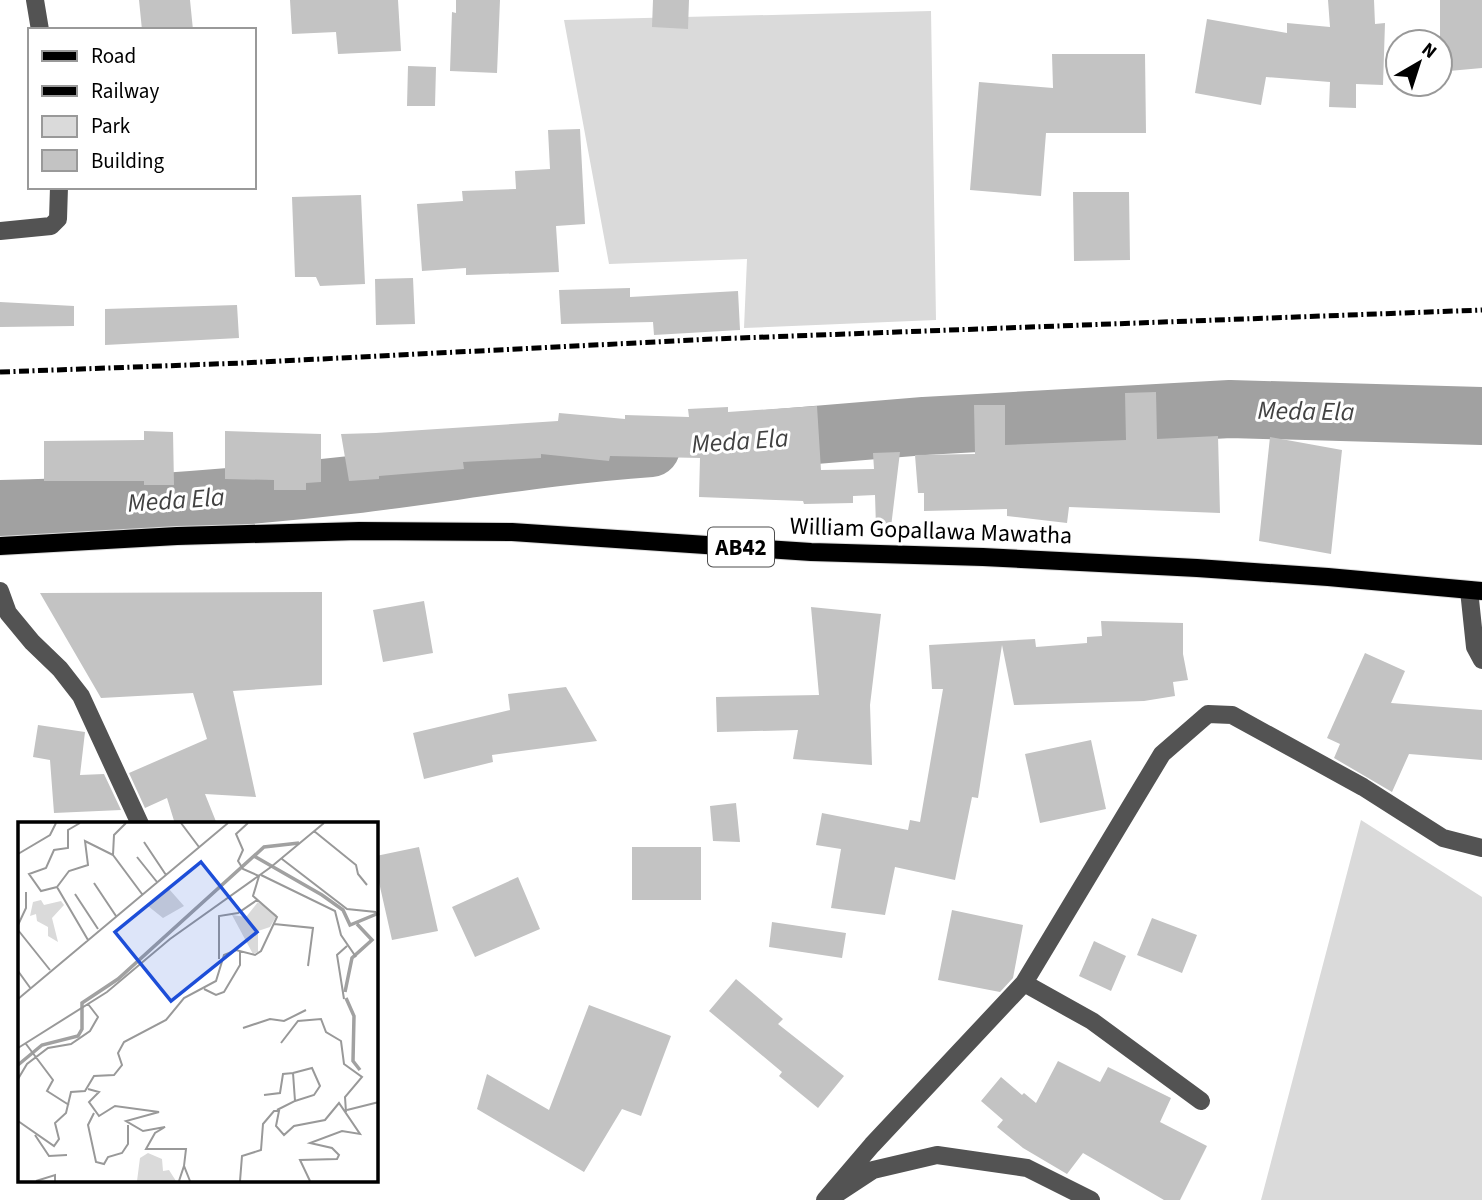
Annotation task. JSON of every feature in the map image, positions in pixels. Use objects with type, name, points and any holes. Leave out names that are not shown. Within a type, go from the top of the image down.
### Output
[{"type":"main road","name":"William Gopallawa Mawatha","points":[[0,546],[177,536],[345,531],[512,532],[811,552],[984,557],[1197,568],[1475,591]]},
{"type":"street","points":[[35,0],[40,28]]},
{"type":"street","points":[[0,231],[51,226],[58,219],[59,189]]},
{"type":"street","points":[[0,591],[8,613],[81,696],[140,822]]},
{"type":"street","points":[[1475,591],[1475,647],[1482,660]]},
{"type":"street","points":[[826,1200],[872,1145],[1024,983],[1162,754],[1208,714],[1232,715],[1363,788],[1443,838],[1482,848]]},
{"type":"street","points":[[1024,983],[1092,1021],[1201,1101]]},
{"type":"street","points":[[826,1200],[873,1170],[937,1155],[1027,1168],[1091,1200]]},
{"type":"green space","points":[[931,11],[936,320],[744,328],[747,259],[609,264],[564,20]]},
{"type":"green space","points":[[1361,820],[1482,897],[1482,1200],[1261,1200]]},
{"type":"building","points":[[139,0],[190,0],[193,28],[142,28]]},
{"type":"building","points":[[290,0],[398,0],[401,51],[338,54],[336,32],[292,34]]},
{"type":"building","points":[[456,0],[500,0],[497,73],[450,71],[452,12],[456,13]]},
{"type":"building","points":[[653,0],[689,0],[688,29],[652,27]]},
{"type":"building","points":[[1328,0],[1374,0],[1375,24],[1385,23],[1383,85],[1356,84],[1356,108],[1329,107],[1330,82],[1266,77],[1261,105],[1195,93],[1207,19],[1287,33],[1287,23],[1330,27]]},
{"type":"building","points":[[1440,0],[1482,0],[1482,68],[1454,71],[1454,28],[1440,28]]},
{"type":"building","points":[[1052,54],[1145,54],[1146,133],[1046,133],[1041,196],[970,190],[979,82],[1053,88]]},
{"type":"building","points":[[408,66],[436,67],[435,106],[407,106]]},
{"type":"building","points":[[580,129],[585,224],[556,226],[559,272],[466,275],[466,268],[422,271],[417,204],[463,201],[462,191],[516,189],[515,171],[550,169],[548,130]]},
{"type":"building","points":[[1073,192],[1129,192],[1130,260],[1074,261]]},
{"type":"building","points":[[361,195],[365,284],[320,286],[316,277],[295,277],[292,197]]},
{"type":"building","points":[[413,278],[415,324],[376,325],[375,279]]},
{"type":"building","points":[[630,288],[630,297],[738,291],[740,330],[654,335],[653,322],[561,324],[559,290]]},
{"type":"building","points":[[0,302],[74,306],[74,326],[0,327]]},
{"type":"building","points":[[237,305],[239,338],[105,345],[105,309]]},
{"type":"building","points":[[1156,392],[1157,439],[1218,436],[1220,513],[1069,507],[1067,523],[1007,516],[1007,509],[924,511],[924,493],[918,493],[915,455],[975,454],[974,405],[1005,405],[1005,445],[1126,440],[1125,393]]},
{"type":"building","points":[[817,406],[821,470],[874,469],[873,453],[900,452],[891,527],[876,527],[875,495],[853,496],[853,503],[804,504],[803,501],[699,497],[700,458],[610,456],[609,461],[541,454],[541,458],[463,462],[464,469],[349,481],[341,434],[558,421],[559,413],[625,419],[625,415],[689,417],[688,409],[728,407],[728,412]]},
{"type":"building","points":[[144,431],[173,432],[174,485],[144,485],[144,481],[44,481],[44,441],[144,440]]},
{"type":"building","points":[[225,431],[321,434],[321,482],[306,483],[306,490],[274,490],[274,480],[225,479]]},
{"type":"building","points":[[1270,437],[1342,450],[1331,554],[1259,541]]},
{"type":"building","points":[[322,592],[322,685],[233,691],[256,797],[205,794],[216,822],[174,822],[167,798],[145,808],[129,773],[207,739],[193,693],[101,698],[40,593]]},
{"type":"building","points":[[424,601],[433,653],[383,662],[373,610]]},
{"type":"building","points":[[811,607],[881,614],[870,705],[872,765],[793,759],[798,730],[717,732],[716,697],[819,695]]},
{"type":"building","points":[[1101,621],[1183,623],[1183,654],[1188,680],[1173,682],[1175,696],[1144,701],[1014,705],[1002,645],[978,798],[972,797],[955,880],[895,867],[885,915],[831,908],[841,849],[816,845],[822,813],[908,830],[910,820],[920,822],[943,689],[932,689],[929,645],[1035,639],[1036,647],[1087,643],[1087,637],[1102,636]]},
{"type":"building","points":[[1365,653],[1405,671],[1391,703],[1482,710],[1482,760],[1409,754],[1392,792],[1334,758],[1340,744],[1327,738]]},
{"type":"building","points":[[566,687],[597,741],[492,755],[493,762],[424,779],[413,733],[510,710],[508,694]]},
{"type":"building","points":[[38,725],[85,732],[80,775],[104,774],[121,810],[54,813],[50,760],[33,757]]},
{"type":"building","points":[[1091,740],[1106,809],[1040,823],[1025,754]]},
{"type":"building","points":[[736,803],[740,842],[713,841],[710,806]]},
{"type":"building","points":[[419,847],[438,931],[392,940],[378,878],[378,856]]},
{"type":"building","points":[[632,847],[701,847],[701,900],[632,900]]},
{"type":"building","points":[[518,877],[540,929],[475,957],[452,907]]},
{"type":"building","points":[[952,910],[1023,925],[1013,978],[1000,992],[938,980]]},
{"type":"building","points":[[1152,918],[1197,935],[1182,973],[1137,955]]},
{"type":"building","points":[[772,922],[846,933],[842,958],[769,947]]},
{"type":"building","points":[[1094,941],[1126,956],[1111,991],[1079,976]]},
{"type":"building","points":[[736,979],[783,1019],[778,1024],[844,1076],[818,1108],[779,1076],[782,1072],[709,1011]]},
{"type":"building","points":[[589,1005],[671,1036],[641,1116],[622,1109],[584,1172],[477,1109],[487,1074],[549,1110]]},
{"type":"building","points":[[1058,1061],[1100,1082],[1108,1067],[1171,1098],[1160,1122],[1207,1146],[1180,1200],[1164,1200],[1083,1153],[1067,1174],[1023,1148],[997,1127],[1003,1120],[981,1101],[1001,1077],[1036,1103]]},
{"type":"waterway","name":"Meda Ela","points":[[741,441],[924,426],[1230,409],[1482,416]]},
{"type":"waterway","name":"Meda Ela","points":[[0,509],[132,504],[263,494],[651,448]]},
{"type":"railway","points":[[0,372],[242,363],[713,339],[1482,310]]}]
